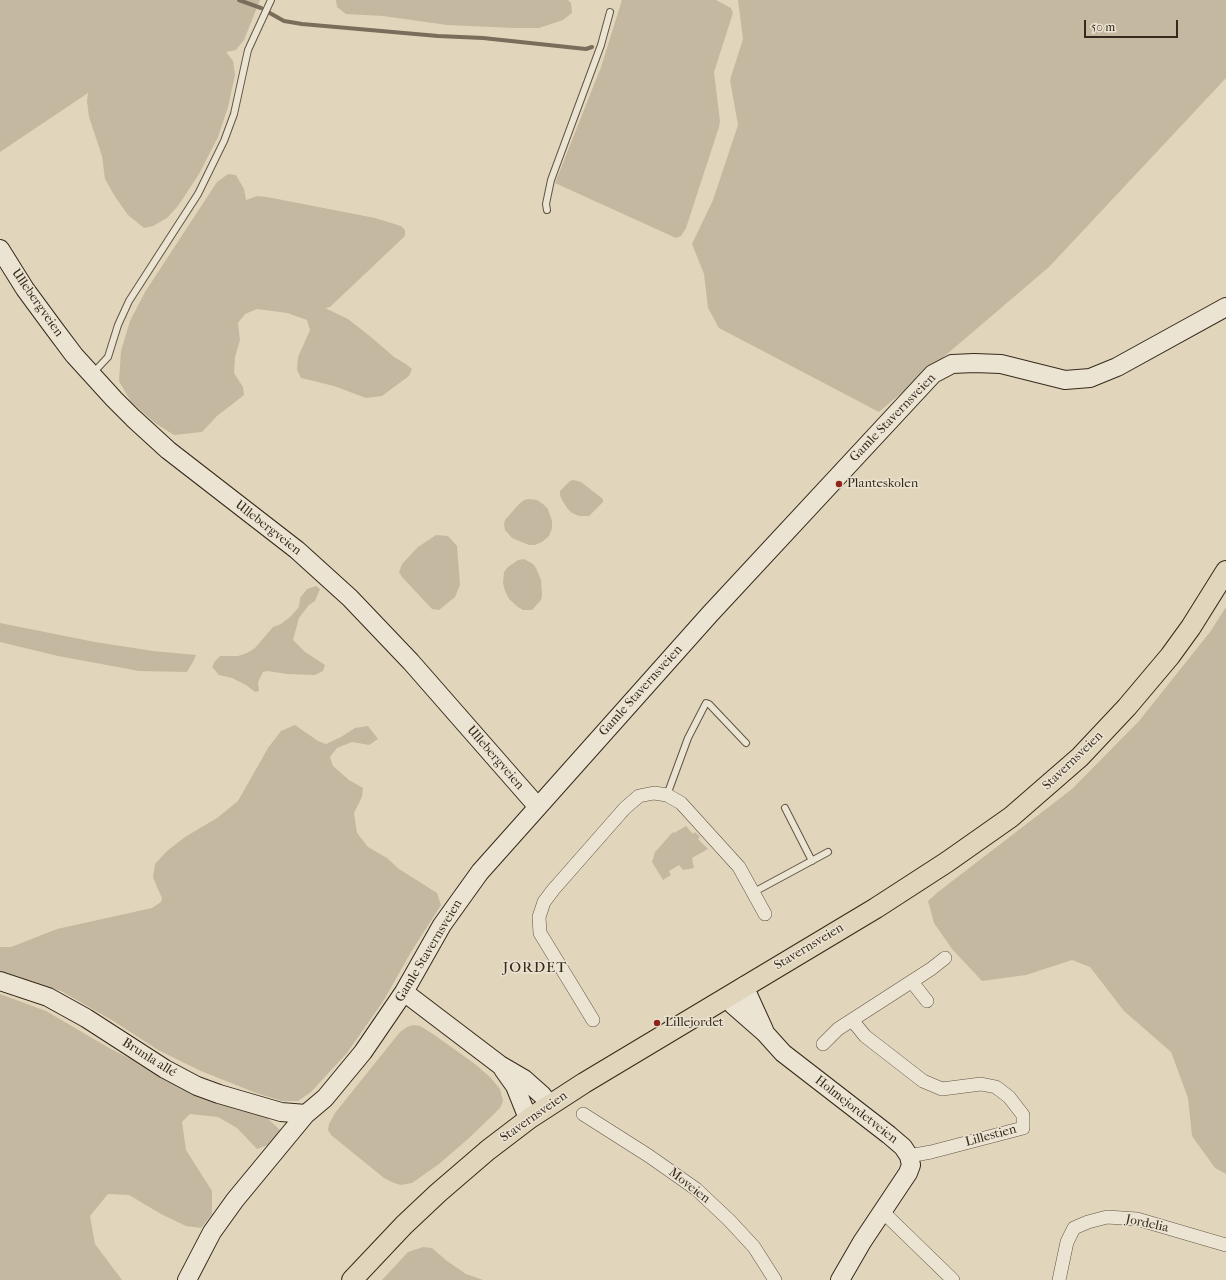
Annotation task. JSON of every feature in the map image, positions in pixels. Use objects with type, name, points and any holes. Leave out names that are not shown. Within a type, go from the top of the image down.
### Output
[{"type":"main road","name":"Stavernsveien","points":[[352,1280],[404,1225],[438,1192],[488,1150],[530,1118],[584,1083],[876,908],[948,862],[1011,817],[1090,747],[1148,684],[1191,627],[1226,571]]},
{"type":"street","name":"Ullebergveien","points":[[0,249],[25,289],[49,322],[92,375],[133,418],[151,435],[297,550],[350,598],[411,662],[538,807]]},
{"type":"street","name":"Gamle Stavernsveien","points":[[187,1280],[212,1232],[235,1200],[306,1114],[325,1098],[363,1052],[404,992],[456,903],[480,872],[710,614],[933,374],[952,364],[974,363],[1001,364],[1065,380],[1090,378],[1117,367],[1226,307]]},
{"type":"street","points":[[593,1020],[540,932],[539,917],[544,902],[553,890],[625,808],[639,796],[654,793],[667,795],[681,803],[740,867],[765,914]]},
{"type":"street","points":[[823,1044],[838,1029],[912,982],[945,958]]},
{"type":"street","name":"Brunla allé","points":[[0,982],[30,990],[53,1000],[100,1027],[165,1069],[197,1086],[281,1112],[306,1114]]},
{"type":"street","points":[[912,982],[926,1001]]},
{"type":"street","name":"Holmejordetveien","points":[[736,991],[765,1033],[783,1054],[889,1135],[903,1147],[909,1156]]},
{"type":"street","points":[[404,992],[500,1065],[524,1079],[542,1095],[550,1105]]},
{"type":"street","name":"Lillestien","points":[[852,1020],[865,1036],[923,1081],[942,1089],[981,1084],[996,1087],[1009,1097],[1023,1116],[1023,1128],[931,1152],[909,1156]]},
{"type":"street","points":[[500,1065],[515,1086],[530,1118]]},
{"type":"street","name":"Moveien","points":[[583,1114],[649,1156],[696,1189],[730,1220],[754,1247],[775,1280]]},
{"type":"street","points":[[840,1280],[862,1242],[912,1166],[909,1156]]},
{"type":"street","points":[[883,1212],[953,1280]]},
{"type":"street","name":"Jordelia","points":[[1059,1280],[1067,1242],[1074,1228],[1088,1222],[1108,1217],[1137,1219],[1226,1246]]},
{"type":"lane","points":[[92,375],[108,357],[118,325],[129,301],[198,194],[224,141],[234,114],[248,50],[271,0]]},
{"type":"lane","points":[[547,210],[546,204],[551,180],[601,45],[610,12]]},
{"type":"lane","points":[[667,795],[688,738],[706,703],[710,704],[746,743]]},
{"type":"lane","points":[[785,808],[812,861]]},
{"type":"lane","points":[[754,892],[828,852]]},
{"type":"shaded area","points":[[0,0],[260,0],[244,40],[236,50],[226,52],[233,61],[235,75],[228,107],[218,137],[199,174],[178,206],[167,218],[153,226],[144,228],[128,215],[114,195],[105,179],[102,156],[89,117],[87,101],[88,93],[0,152]]},
{"type":"shaded area","points":[[336,0],[568,0],[571,3],[572,13],[563,20],[539,28],[447,25],[383,16],[346,14],[337,7]]},
{"type":"shaded area","points":[[622,0],[716,0],[731,8],[733,13],[714,72],[720,121],[719,127],[686,228],[681,236],[676,238],[555,183],[601,67]]},
{"type":"shaded area","points":[[738,0],[1226,0],[1226,78],[1049,267],[879,412],[719,328],[708,308],[704,274],[692,244],[713,200],[738,125],[730,80],[743,39]]},
{"type":"shaded area","points":[[228,174],[236,175],[244,189],[246,200],[257,196],[267,197],[375,218],[401,226],[405,230],[405,236],[330,307],[325,308],[348,319],[394,357],[406,364],[412,369],[409,376],[382,396],[366,398],[334,386],[301,378],[297,370],[298,357],[310,330],[307,320],[287,313],[257,309],[245,314],[238,323],[240,340],[235,357],[234,373],[243,387],[244,395],[217,416],[202,432],[174,435],[155,423],[131,402],[119,381],[121,351],[130,321],[145,292],[217,182]]},
{"type":"shaded area","points":[[573,480],[581,482],[603,499],[603,502],[589,516],[579,516],[572,513],[562,500],[560,491]]},
{"type":"shaded area","points":[[524,500],[537,500],[543,504],[548,509],[552,521],[552,528],[549,536],[542,542],[535,545],[529,545],[512,538],[505,530],[504,524],[505,520],[519,504]]},
{"type":"shaded area","points":[[436,535],[448,536],[457,546],[460,585],[455,597],[439,610],[432,609],[399,572],[402,564],[418,547]]},
{"type":"shaded area","points":[[524,559],[533,564],[541,580],[541,600],[532,610],[523,610],[509,599],[503,583],[504,572],[508,567],[518,560]]},
{"type":"shaded area","points":[[316,586],[320,589],[315,601],[309,605],[299,618],[293,640],[305,652],[325,665],[323,671],[315,675],[287,674],[268,671],[263,672],[258,682],[259,691],[255,692],[246,685],[232,678],[219,675],[212,667],[220,656],[238,656],[255,648],[273,627],[281,624],[299,607],[300,598],[307,589]]},
{"type":"shaded area","points":[[1226,607],[1226,1174],[1215,1168],[1192,1136],[1188,1098],[1171,1052],[1124,1011],[1090,967],[1072,960],[1026,975],[982,981],[952,949],[934,923],[928,901],[1072,789],[1139,721],[1210,632]]},
{"type":"shaded area","points":[[0,623],[95,642],[153,651],[196,655],[187,672],[139,671],[58,656],[0,642]]},
{"type":"shaded area","points":[[295,725],[318,741],[326,744],[355,728],[368,726],[378,739],[369,745],[352,742],[337,748],[330,757],[333,766],[349,780],[363,788],[362,797],[354,813],[357,833],[368,847],[387,858],[399,869],[437,893],[441,905],[411,952],[384,1000],[347,1053],[311,1092],[298,1101],[282,1101],[256,1093],[201,1071],[158,1050],[115,1022],[61,991],[0,971],[0,947],[11,947],[57,929],[152,908],[161,902],[162,898],[153,877],[155,864],[167,851],[185,837],[217,818],[238,801],[268,748],[281,731]]},
{"type":"shaded area","points":[[686,826],[693,834],[695,832],[700,837],[698,839],[708,849],[692,858],[694,868],[683,870],[679,865],[669,871],[671,875],[663,880],[652,862],[655,852],[673,832],[674,833]]},
{"type":"shaded area","points":[[0,994],[46,1011],[111,1049],[190,1089],[265,1116],[280,1130],[276,1142],[257,1149],[237,1128],[218,1117],[190,1114],[182,1122],[186,1150],[212,1191],[212,1214],[201,1228],[186,1226],[161,1214],[129,1195],[108,1194],[90,1216],[95,1244],[122,1280],[0,1280]]},
{"type":"shaded area","points":[[413,1025],[420,1026],[433,1034],[475,1064],[491,1078],[500,1089],[503,1101],[500,1108],[492,1116],[439,1164],[412,1183],[401,1185],[384,1178],[331,1135],[328,1130],[329,1124],[335,1113],[400,1032]]},
{"type":"shaded area","points":[[423,1247],[432,1248],[447,1261],[466,1274],[483,1280],[382,1280],[408,1252]]},
{"type":"waterway","points":[[239,0],[261,8]]},
{"type":"waterway","points":[[268,12],[284,21],[302,24],[438,36],[483,38],[586,49],[592,47]]},
{"type":"place","name":"Planteskolen","points":[[839,484]]},
{"type":"place","name":"Lillejordet","points":[[657,1023]]},
{"type":"district","name":"JORDET","points":[[535,968]]}]
